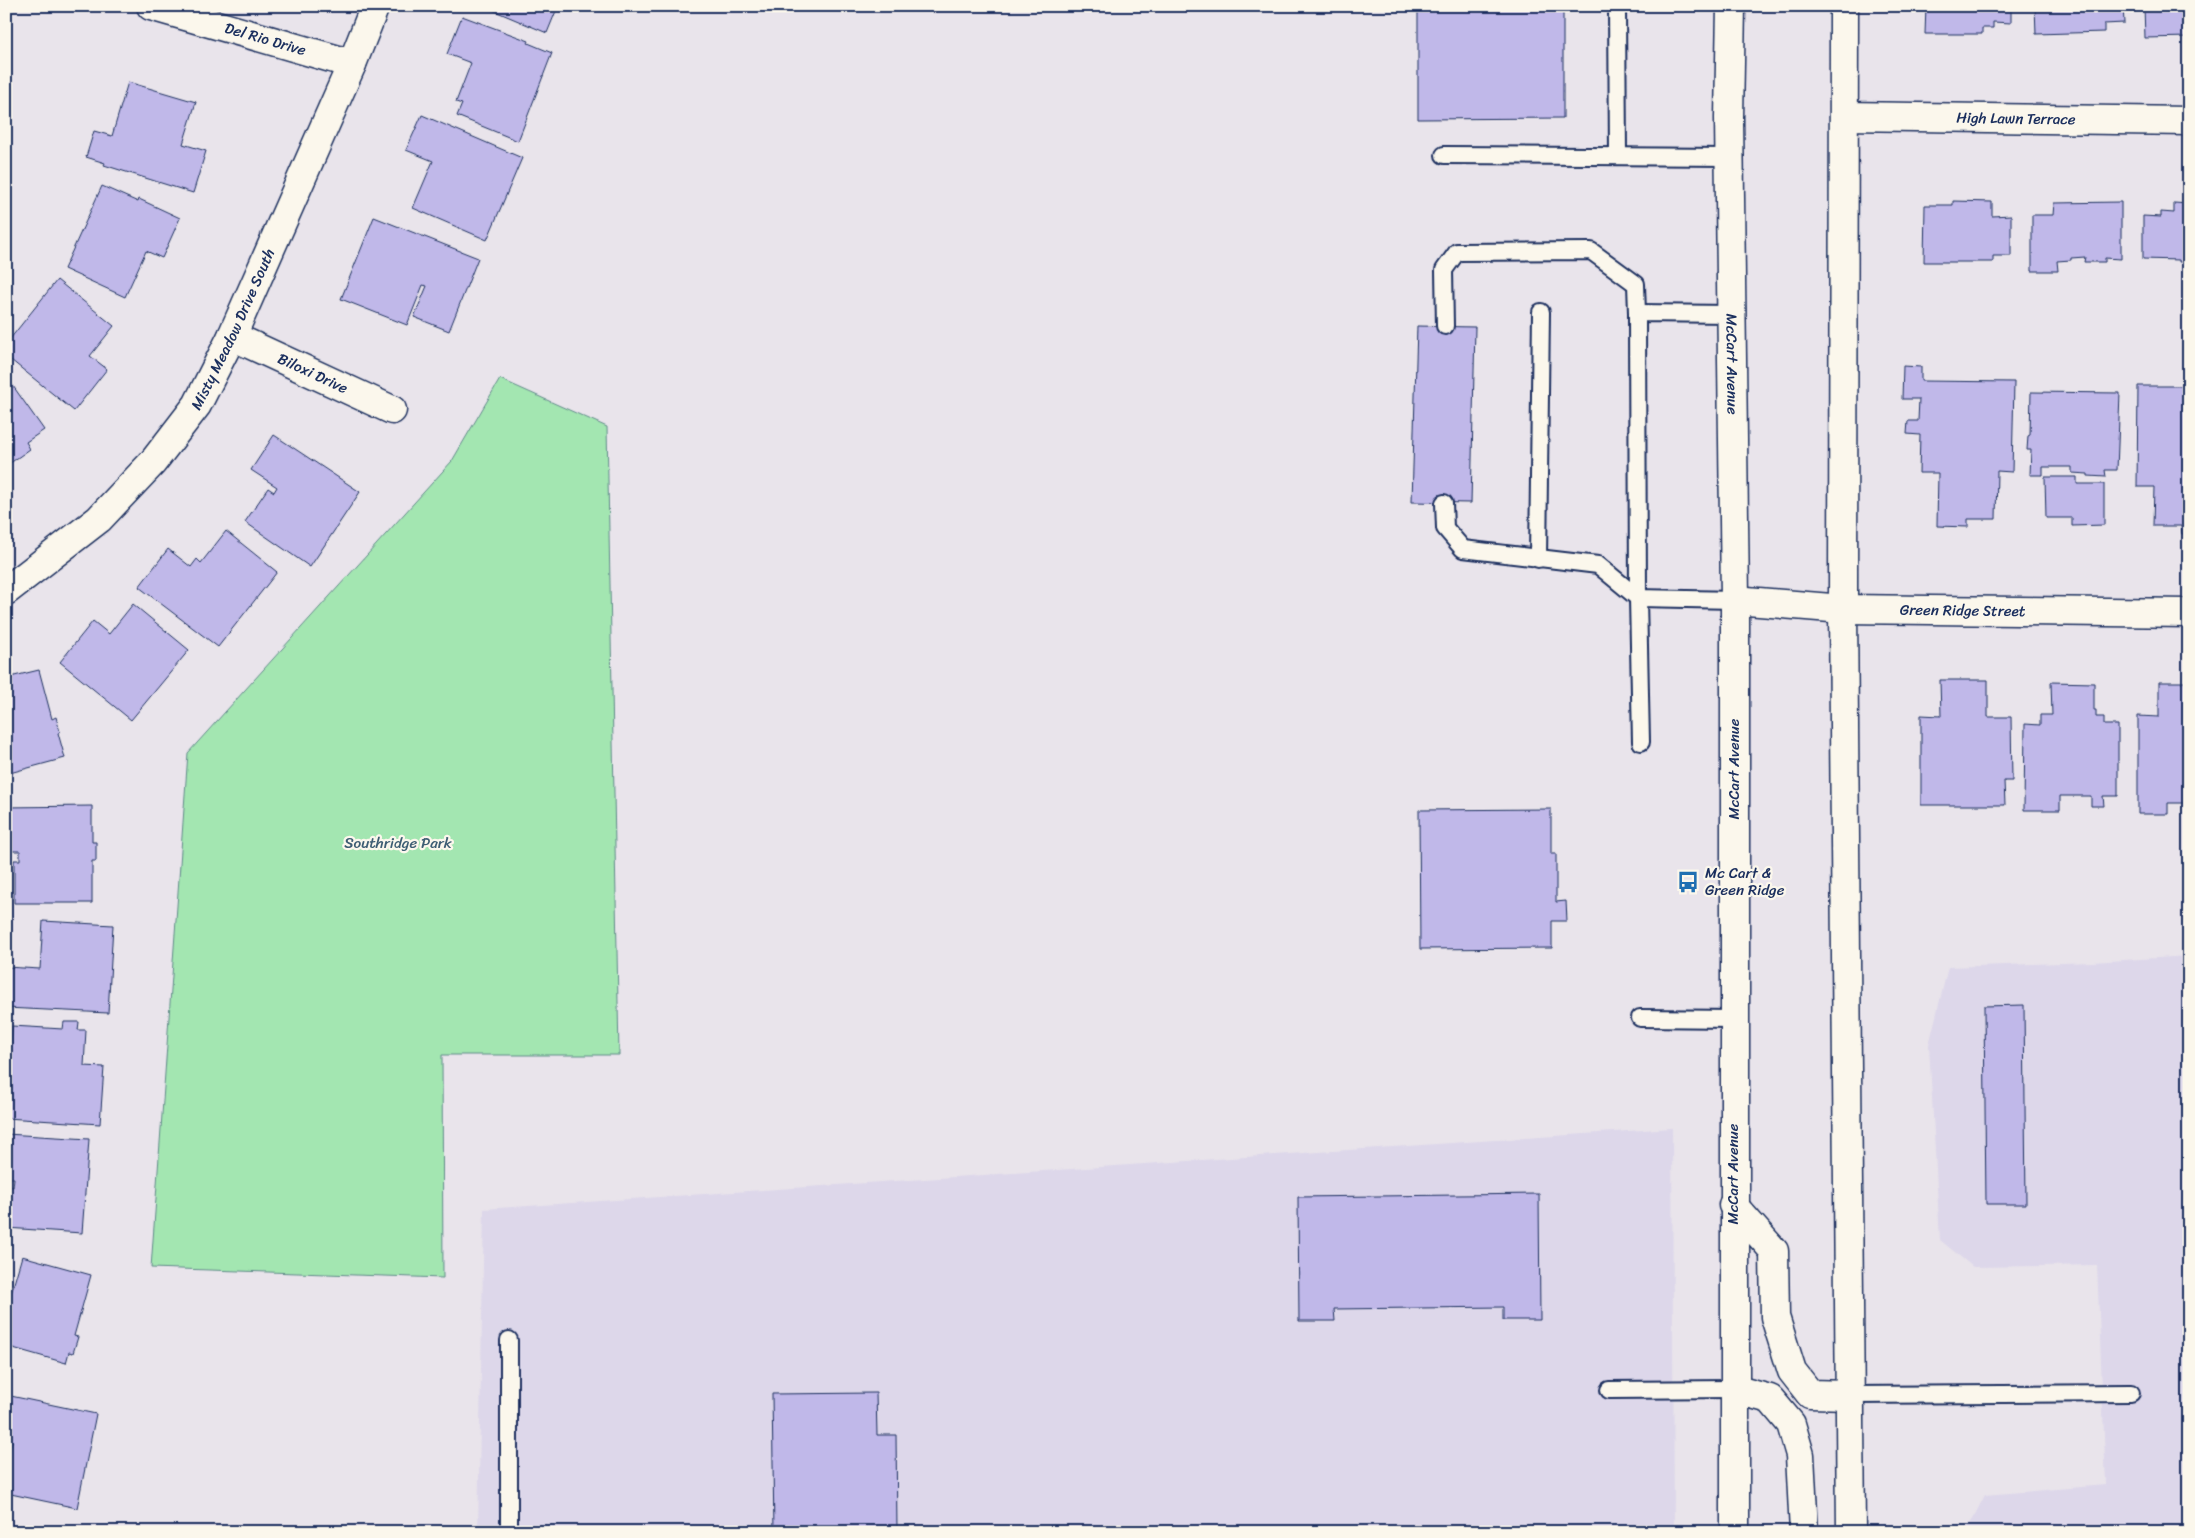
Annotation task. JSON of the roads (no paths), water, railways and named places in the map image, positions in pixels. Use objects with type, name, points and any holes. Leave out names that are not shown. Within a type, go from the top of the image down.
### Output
[{"type":"main road","name":"Del Rio Drive","points":[[151,6],[352,64]]},
{"type":"main road","name":"Misty Meadow Drive South","points":[[6,591],[99,519],[153,462],[197,404],[232,336],[352,64],[375,6]]},
{"type":"main road","name":"McCart Avenue","points":[[1731,6],[1730,157],[1735,600],[1734,1532]]},
{"type":"main road","points":[[1844,6],[1843,609],[1851,1532]]},
{"type":"main road","name":"High Lawn Terrace","points":[[1845,116],[2189,120]]},
{"type":"main road","name":"Biloxi Drive","points":[[232,336],[392,410]]},
{"type":"main road","name":"Green Ridge Street","points":[[1735,600],[1843,609],[2189,613]]},
{"type":"main road","points":[[1733,1205],[1774,1250],[1775,1317],[1792,1371],[1810,1394],[1849,1395]]},
{"type":"main road","points":[[1733,1389],[1770,1399],[1791,1424],[1800,1455],[1804,1532]]},
{"type":"lane","points":[[1617,6],[1618,156]]},
{"type":"lane","points":[[1444,155],[1730,157]]},
{"type":"lane","points":[[1446,326],[1444,270],[1457,252],[1591,251],[1636,284],[1641,742]]},
{"type":"lane","points":[[1538,559],[1541,312]]},
{"type":"lane","points":[[1637,313],[1732,314]]},
{"type":"lane","points":[[1444,503],[1445,528],[1463,549],[1598,565],[1638,598],[1735,600]]},
{"type":"lane","points":[[1640,1018],[1734,1019]]},
{"type":"lane","points":[[509,1340],[509,1532]]},
{"type":"lane","points":[[1609,1390],[1733,1389]]},
{"type":"lane","points":[[1849,1395],[2131,1392]]},
{"type":"place","name":"Mc Cart & Green Ridge","points":[[1688,882]]},
{"type":"park label","name":"Southridge Park","points":[[398,843]]}]
